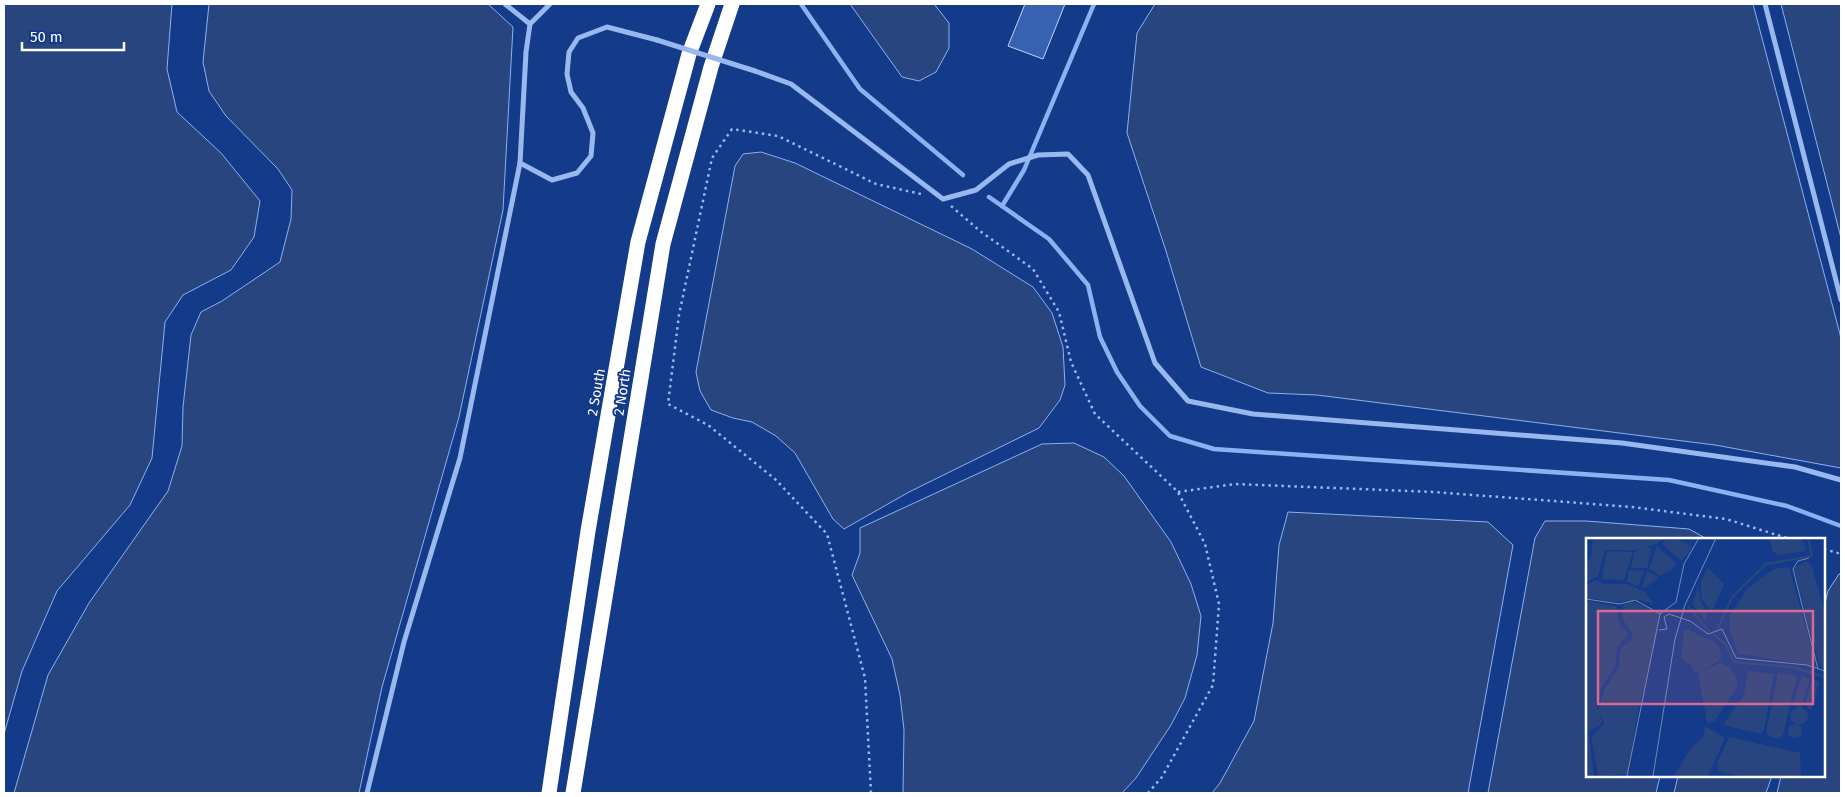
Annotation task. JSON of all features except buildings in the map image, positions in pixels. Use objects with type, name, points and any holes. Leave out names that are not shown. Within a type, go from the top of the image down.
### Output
[{"type":"highway","name":"2 South","points":[[549,793],[588,532],[638,242],[689,54],[708,4]]},
{"type":"highway","name":"2 North","points":[[573,793],[663,244],[711,67],[732,4]]},
{"type":"street","points":[[505,4],[530,24]]},
{"type":"street","points":[[367,793],[404,642],[460,458],[520,163],[526,52],[530,24],[550,4]]},
{"type":"street","points":[[1765,4],[1841,300]]},
{"type":"street","points":[[520,163],[552,180],[577,173],[591,156],[593,134],[583,108],[571,92],[567,74],[569,52],[578,38],[607,27],[657,40],[791,84],[943,199],[976,190],[1009,164],[1038,155],[1068,154],[1088,175],[1155,363],[1188,401],[1253,414],[1622,443],[1795,467],[1841,480]]},
{"type":"path","points":[[871,793],[865,678],[827,534],[768,473],[708,425],[668,404],[678,314],[712,158],[732,129],[778,136],[876,184],[943,199],[980,231],[1033,269],[1059,312],[1071,362],[1096,414],[1178,492],[1205,544],[1219,604],[1213,685],[1162,777],[1148,793]]},
{"type":"path","points":[[1178,492],[1235,484],[1434,492],[1632,507],[1726,519],[1787,538]]},
{"type":"path","points":[[1825,549],[1841,554]]},
{"type":"water","points":[[4,4],[172,4],[167,69],[177,112],[221,153],[260,201],[254,237],[231,270],[183,295],[165,322],[152,458],[130,505],[57,591],[22,671],[4,734]]},
{"type":"water","points":[[209,4],[488,4],[513,27],[503,210],[459,417],[382,687],[359,793],[14,793],[48,675],[89,603],[168,491],[182,446],[183,407],[191,335],[201,312],[222,301],[280,262],[291,219],[292,190],[278,169],[226,116],[209,91],[203,62]]},
{"type":"water","points":[[850,4],[934,4],[949,23],[949,48],[936,72],[919,81],[902,77]]},
{"type":"water","points":[[1155,4],[1753,4],[1841,338],[1841,468],[1715,445],[1317,395],[1268,393],[1201,367],[1166,251],[1127,133],[1137,33]]},
{"type":"water","points":[[1781,4],[1841,4],[1841,238]]},
{"type":"water","points":[[761,152],[795,163],[972,249],[1033,287],[1052,313],[1063,347],[1065,385],[1060,400],[1039,428],[909,492],[844,529],[833,519],[795,453],[776,436],[752,422],[711,410],[700,391],[696,372],[735,166],[743,154]]},
{"type":"water","points":[[1074,443],[1104,457],[1124,476],[1171,542],[1191,584],[1201,616],[1197,655],[1185,698],[1171,725],[1136,778],[1122,793],[903,793],[904,730],[900,695],[892,659],[852,575],[860,553],[860,528],[1042,444]]},
{"type":"water","points":[[1288,512],[1488,522],[1513,545],[1468,793],[1212,793],[1220,783],[1254,721],[1273,623],[1279,545]]},
{"type":"water","points":[[1545,521],[1586,521],[1689,529],[1705,538],[1586,538],[1586,777],[1660,777],[1656,793],[1488,793],[1535,538]]},
{"type":"water","points":[[1839,574],[1841,574],[1841,793],[1777,793],[1781,777],[1825,777],[1825,603],[1828,591]]},
{"type":"water","points":[[1678,777],[1772,777],[1766,793],[1674,793]]},
{"type":"waterway","points":[[801,4],[860,89],[963,175]]},
{"type":"waterway","points":[[1002,206],[1024,170],[1094,4]]},
{"type":"waterway","points":[[989,197],[1049,239],[1088,285],[1100,337],[1117,372],[1140,406],[1170,436],[1214,449],[1669,480],[1787,506],[1841,526]]}]
